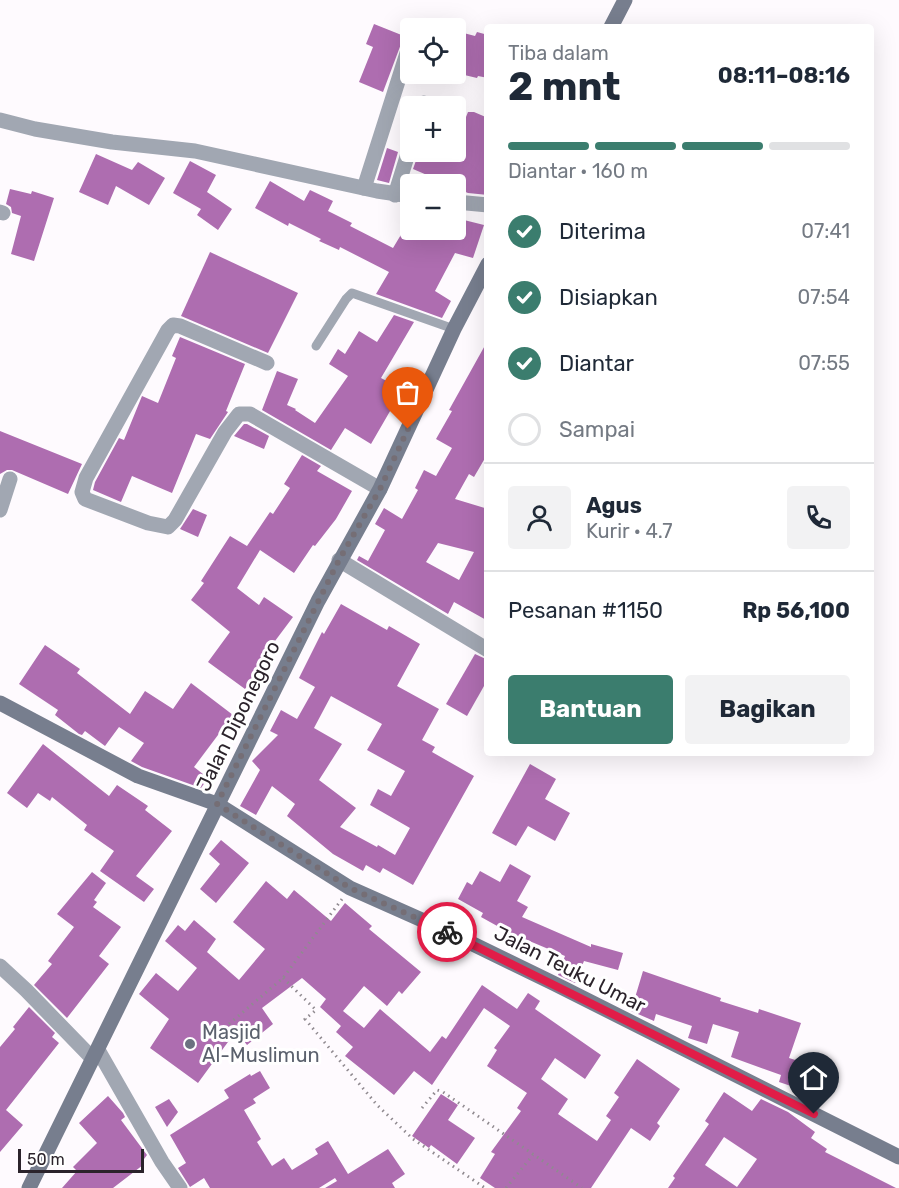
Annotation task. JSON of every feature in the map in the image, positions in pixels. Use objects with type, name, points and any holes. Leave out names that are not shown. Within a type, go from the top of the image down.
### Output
[{"type":"street","points":[[613,24],[625,0]]},
{"type":"street","points":[[364,188],[400,72]]},
{"type":"street","points":[[0,120],[35,129],[112,142],[195,151],[400,195]]},
{"type":"street","points":[[395,195],[405,162]]},
{"type":"street","points":[[466,203],[484,205]]},
{"type":"street","name":"Jalan Diponegoro","points":[[29,1188],[339,560],[380,489],[454,329],[484,272]]},
{"type":"street","points":[[267,363],[180,326],[173,326],[168,330],[86,478],[82,492],[85,500],[148,523],[168,526],[175,520],[225,432],[239,414],[250,414],[380,489]]},
{"type":"street","points":[[0,510],[10,479]]},
{"type":"street","points":[[339,560],[484,648]]},
{"type":"street","name":"Jalan Teuku Umar","points":[[0,703],[138,776],[217,804],[350,888],[522,968],[899,1157]]},
{"type":"street","points":[[0,966],[96,1055],[180,1188]]},
{"type":"lane","points":[[316,346],[345,299],[352,293],[454,329]]},
{"type":"path","points":[[229,1024],[283,978],[350,888]]},
{"type":"path","points":[[283,978],[316,1010],[305,1019],[378,1105],[413,1138],[484,1188]]},
{"type":"path","points":[[422,1108],[437,1090],[443,1092],[582,1188]]},
{"type":"path","points":[[506,1188],[533,1155]]},
{"type":"building","points":[[374,24],[400,34],[400,47],[383,92],[359,82],[373,47],[366,44]]},
{"type":"building","points":[[477,32],[484,34],[484,77],[478,76],[477,78],[466,75],[466,34],[475,36]]},
{"type":"building","points":[[468,112],[484,116],[484,195],[466,192],[466,174],[425,174],[413,169],[415,162],[466,162],[466,117]]},
{"type":"building","points":[[387,148],[398,152],[389,183],[377,180]]},
{"type":"building","points":[[96,154],[132,170],[138,162],[165,178],[149,205],[116,186],[108,205],[79,192]]},
{"type":"building","points":[[190,161],[216,175],[207,192],[232,209],[218,230],[197,215],[201,209],[173,193]]},
{"type":"building","points":[[270,181],[304,201],[310,190],[333,201],[328,211],[352,223],[350,226],[393,248],[400,236],[400,240],[466,240],[466,220],[484,225],[473,258],[455,253],[435,291],[451,301],[442,318],[376,294],[389,272],[340,247],[339,250],[319,241],[321,239],[289,223],[288,226],[255,208]]},
{"type":"building","points":[[10,189],[31,194],[32,191],[54,198],[34,261],[11,254],[21,216],[12,213],[11,207],[6,204]]},
{"type":"building","points":[[210,252],[298,293],[268,353],[181,316]]},
{"type":"building","points":[[394,315],[414,322],[381,378],[407,392],[398,408],[393,406],[371,444],[345,428],[331,450],[262,410],[277,371],[298,379],[287,405],[315,423],[348,376],[329,364],[338,349],[345,354],[359,331],[377,342]]},
{"type":"building","points":[[180,337],[245,364],[226,411],[228,412],[210,439],[196,434],[172,493],[132,476],[121,502],[93,490],[119,438],[124,440],[142,396],[158,403],[176,358],[172,356]]},
{"type":"building","points":[[484,347],[484,460],[474,477],[469,474],[455,499],[484,508],[484,619],[454,602],[448,614],[357,560],[359,556],[368,561],[385,530],[375,524],[384,508],[402,519],[418,490],[415,488],[424,470],[436,476],[452,448],[436,439],[452,411],[449,410]],"holes":[[[438,543],[474,552],[459,580],[426,562]]]},
{"type":"building","points":[[244,424],[269,436],[264,449],[234,436]]},
{"type":"building","points":[[0,431],[82,464],[68,494],[12,470],[0,474]]},
{"type":"building","points":[[302,455],[321,466],[317,471],[352,491],[336,519],[315,546],[313,545],[294,573],[260,550],[237,588],[259,605],[264,597],[293,617],[260,661],[263,664],[245,689],[208,662],[230,632],[191,600],[204,583],[201,581],[230,536],[247,546],[270,512],[273,514],[290,488],[284,484]]},
{"type":"building","points":[[193,509],[207,515],[198,537],[180,529]]},
{"type":"building","points":[[341,604],[387,630],[389,626],[420,644],[397,686],[439,709],[422,740],[435,747],[432,752],[474,776],[413,885],[383,868],[380,873],[366,865],[363,871],[333,854],[287,816],[295,804],[272,786],[256,815],[240,806],[260,770],[252,761],[278,735],[270,731],[281,710],[297,719],[315,687],[299,678],[322,632],[324,634]],"holes":[[[331,696],[382,724],[367,750],[405,771],[391,796],[378,789],[370,805],[410,828],[395,855],[340,827],[356,808],[319,780],[342,744],[314,728]]]},
{"type":"building","points":[[45,645],[80,669],[77,673],[130,714],[145,691],[173,709],[191,683],[233,715],[194,767],[208,778],[201,788],[131,761],[144,743],[119,727],[105,746],[85,731],[82,735],[79,734],[55,715],[58,710],[19,684]]},
{"type":"building","points":[[475,654],[484,658],[484,686],[467,716],[446,704]]},
{"type":"building","points":[[43,744],[109,796],[117,785],[148,806],[145,810],[172,831],[136,876],[154,889],[144,902],[100,871],[114,851],[84,830],[87,825],[52,797],[50,801],[38,793],[27,808],[7,793]]},
{"type":"building","points":[[530,764],[556,779],[545,799],[570,813],[555,841],[528,826],[516,846],[492,833]]},
{"type":"building","points":[[221,840],[249,863],[216,903],[200,889],[220,864],[209,854]]},
{"type":"building","points":[[510,864],[531,876],[517,901],[528,907],[522,917],[591,947],[591,944],[623,953],[618,970],[584,961],[575,983],[558,975],[565,956],[508,932],[481,917],[483,913],[458,899],[467,882],[472,885],[480,871],[500,882]]},
{"type":"building","points":[[92,872],[106,883],[94,900],[97,902],[93,907],[121,927],[99,956],[109,964],[67,1018],[34,985],[52,964],[48,961],[74,927],[57,914]]},
{"type":"building","points":[[266,881],[287,899],[294,890],[331,921],[345,903],[372,926],[369,929],[421,972],[402,994],[399,991],[387,1006],[364,986],[343,1011],[364,1028],[380,1009],[430,1052],[442,1036],[446,1039],[482,985],[517,1009],[528,993],[540,1001],[535,1009],[601,1055],[585,1079],[555,1058],[541,1079],[568,1099],[558,1114],[597,1141],[611,1120],[606,1116],[619,1097],[614,1093],[637,1059],[680,1089],[657,1123],[660,1126],[650,1141],[631,1128],[591,1188],[495,1188],[480,1178],[495,1154],[491,1152],[521,1111],[517,1108],[527,1093],[487,1066],[497,1050],[494,1048],[510,1026],[484,1008],[432,1085],[414,1071],[394,1095],[345,1056],[353,1047],[336,1032],[341,1026],[320,1007],[326,999],[302,978],[262,1008],[273,1024],[247,1045],[236,1031],[198,1083],[150,1048],[169,1019],[139,994],[156,973],[178,991],[197,968],[165,941],[178,925],[185,931],[194,920],[216,939],[207,952],[239,980],[265,949],[233,922]]},
{"type":"building","points":[[643,971],[721,998],[720,1001],[758,1013],[759,1009],[801,1023],[789,1058],[805,1063],[797,1088],[779,1082],[781,1075],[731,1057],[739,1032],[713,1024],[707,1044],[688,1038],[692,1026],[656,1014],[654,1021],[631,1011]]},
{"type":"building","points":[[29,1007],[55,1033],[52,1037],[59,1043],[6,1110],[23,1125],[0,1152],[0,1047]]},
{"type":"building","points":[[260,1071],[270,1088],[253,1099],[256,1103],[244,1110],[261,1139],[257,1142],[272,1166],[284,1158],[292,1170],[318,1154],[315,1149],[328,1141],[348,1174],[388,1149],[405,1174],[392,1183],[395,1188],[325,1188],[337,1181],[335,1178],[319,1188],[210,1188],[204,1178],[190,1187],[178,1168],[186,1163],[170,1135],[229,1098],[224,1090],[250,1074],[251,1076]]},
{"type":"building","points":[[724,1092],[752,1111],[761,1099],[788,1112],[815,1132],[811,1138],[827,1149],[825,1152],[896,1188],[668,1188],[675,1178],[673,1176],[709,1124],[705,1121]],"holes":[[[724,1137],[757,1159],[737,1187],[705,1165]]]},
{"type":"building","points":[[441,1094],[458,1105],[448,1120],[475,1138],[457,1164],[431,1145],[429,1148],[412,1136]]},
{"type":"building","points":[[108,1096],[123,1113],[125,1117],[121,1120],[147,1155],[141,1163],[143,1165],[113,1188],[62,1188],[77,1171],[73,1167],[97,1143],[79,1123]]},
{"type":"building","points":[[169,1099],[178,1112],[167,1127],[155,1107]]},
{"type":"way so far","points":[[408,429],[380,489],[339,560],[217,804],[350,888],[447,932]]},
{"type":"place","name":"Masjid Al-Muslimun","points":[[190,1044]]},
{"type":"route","points":[[447,932],[814,1114]]}]
